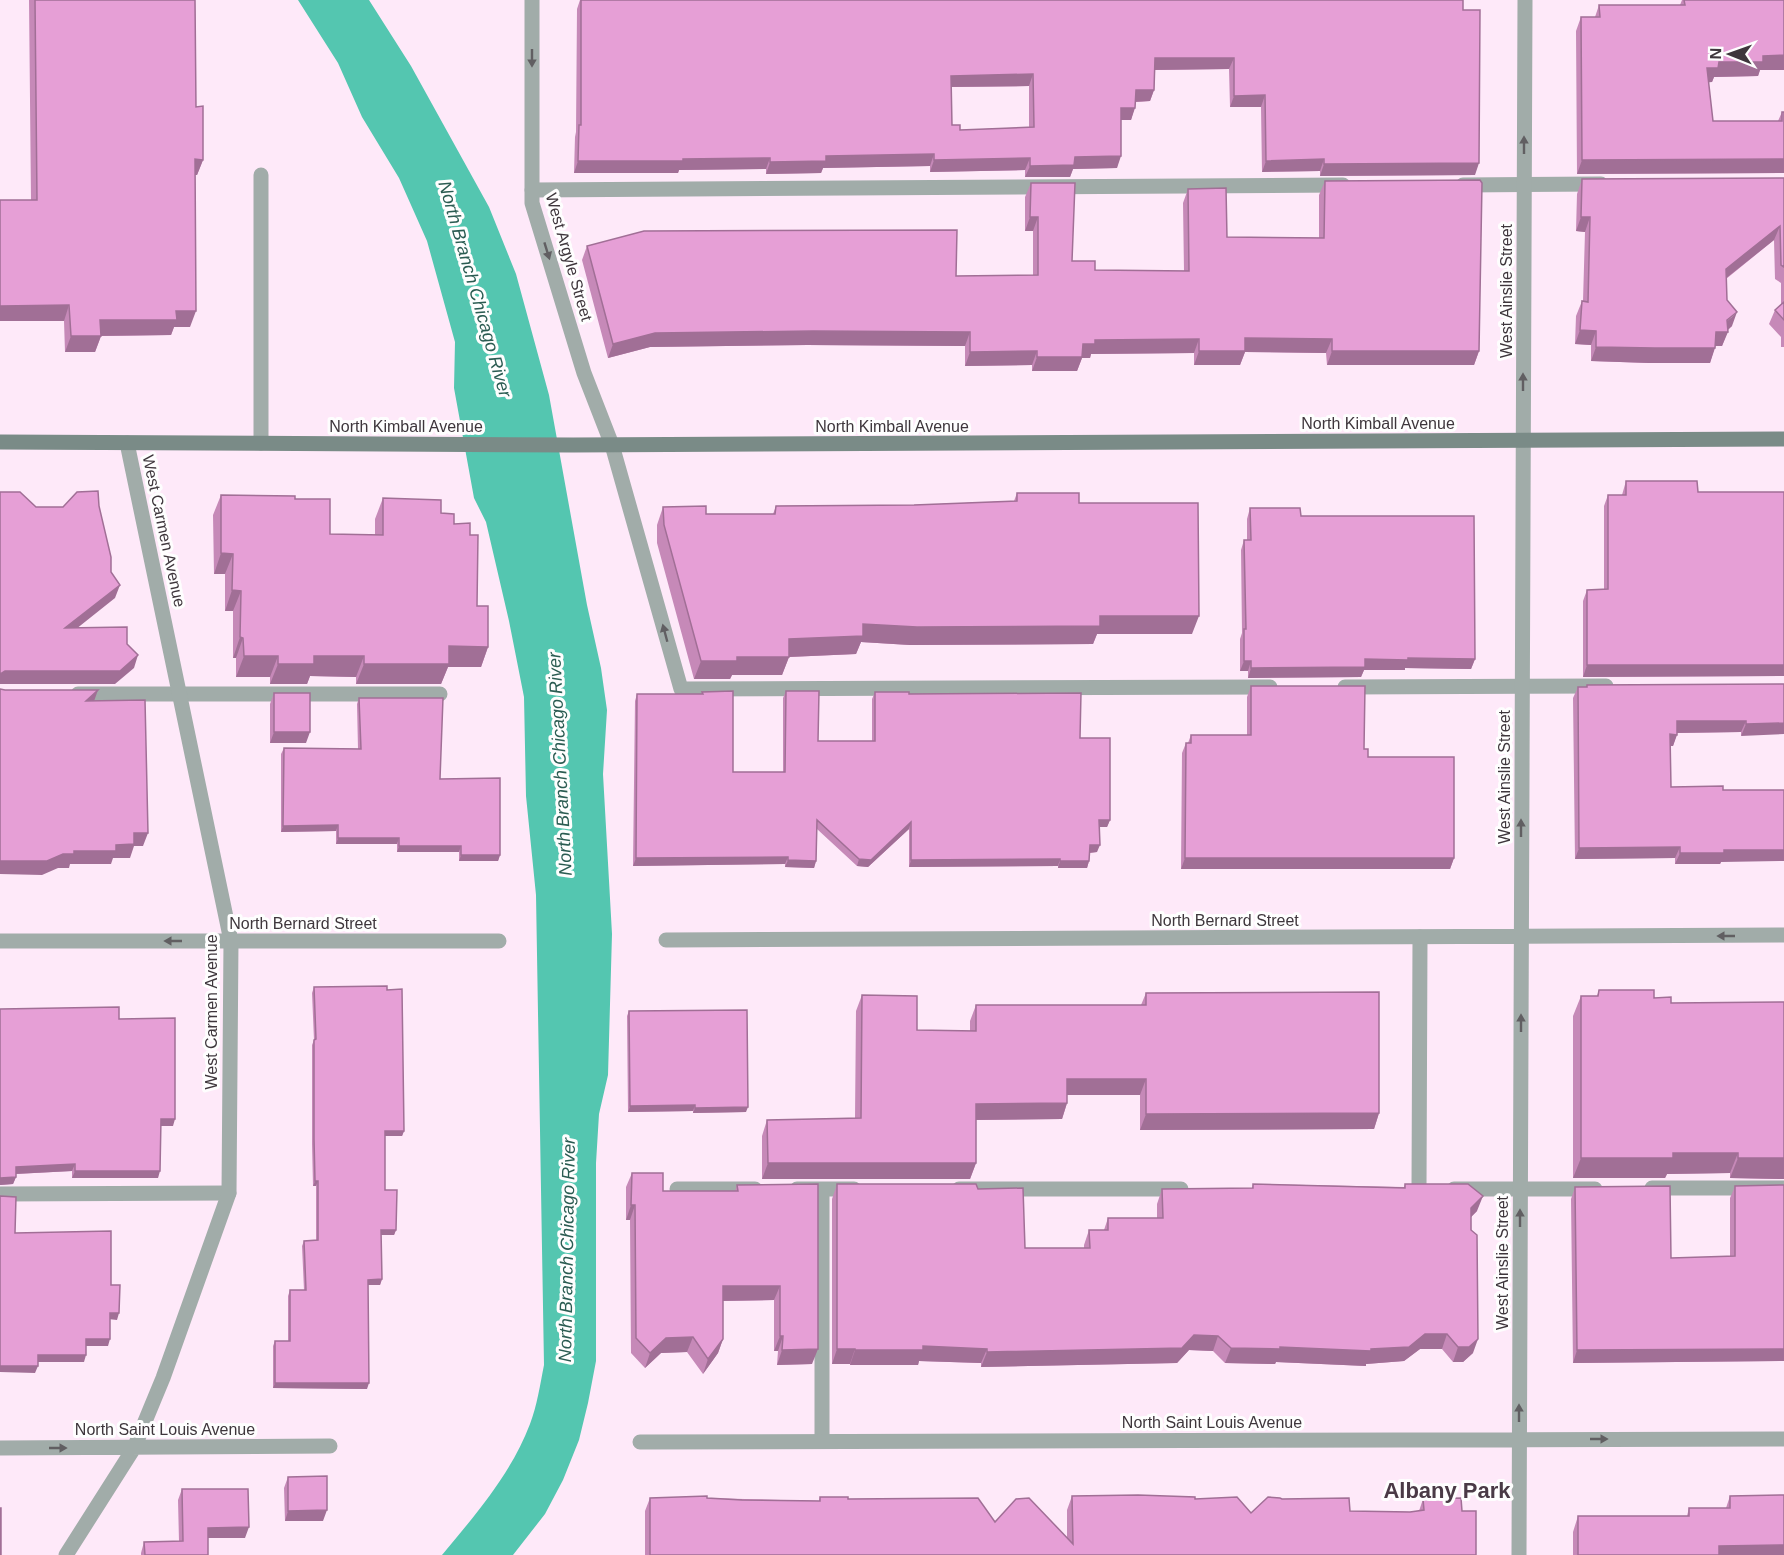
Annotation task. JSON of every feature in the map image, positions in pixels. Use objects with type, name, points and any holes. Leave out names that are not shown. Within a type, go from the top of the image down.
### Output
[{"type":"street","name":"West Argyle Street","points":[[532,0],[532,203],[584,373],[612,445],[681,689],[1286,687]]},
{"type":"street","name":"West Ainslie Street","points":[[1519,1555],[1525,0]]},
{"type":"street","points":[[261,175],[261,443]]},
{"type":"street","points":[[1454,185],[1611,184]]},
{"type":"street","points":[[532,190],[1359,185]]},
{"type":"street","name":"North Kimball Avenue","points":[[0,442],[612,445],[1784,439]]},
{"type":"street","name":"West Carmen Avenue","points":[[66,1555],[134,1448],[163,1378],[229,1193],[231,941],[128,443]]},
{"type":"street","points":[[1334,687],[1621,686]]},
{"type":"street","points":[[57,694],[440,694]]},
{"type":"street","name":"North Bernard Street","points":[[666,940],[1784,936]]},
{"type":"street","points":[[1420,937],[1424,1189],[1608,1188]]},
{"type":"street","name":"North Bernard Street","points":[[0,941],[499,941]]},
{"type":"street","points":[[1631,1188],[1784,1188]]},
{"type":"street","points":[[677,1189],[870,1189]]},
{"type":"street","points":[[822,1189],[822,1441]]},
{"type":"street","points":[[942,1189],[1192,1189]]},
{"type":"street","points":[[0,1194],[229,1193]]},
{"type":"street","name":"North Saint Louis Avenue","points":[[640,1442],[1784,1439]]},
{"type":"street","name":"North Saint Louis Avenue","points":[[0,1448],[330,1446]]},
{"type":"water","name":"North Branch Chicago River","points":[[298,0],[369,0],[411,66],[489,207],[516,274],[549,395],[607,710],[603,774],[612,934],[608,1075],[599,1114],[596,1163],[596,1361],[579,1440],[563,1480],[545,1514],[513,1555],[442,1555],[492,1493],[513,1460],[532,1417],[544,1365],[536,895],[526,796],[524,697],[486,522],[474,498],[454,388],[455,342],[427,241],[399,178],[362,117],[338,63]]},
{"type":"building","points":[[35,0],[195,0],[196,107],[203,106],[203,160],[195,159],[196,311],[176,311],[177,320],[100,320],[101,336],[71,336],[69,305],[0,306],[0,200],[37,200]]},
{"type":"building","points":[[581,0],[1463,0],[1463,10],[1480,10],[1479,163],[1324,164],[1324,159],[1266,161],[1265,95],[1234,96],[1234,58],[1155,58],[1154,90],[1136,90],[1135,108],[1121,108],[1121,156],[1075,157],[1074,165],[1030,166],[1030,158],[934,160],[934,154],[826,156],[826,161],[770,162],[770,158],[578,161],[579,125],[581,125]],"holes":[[[1033,74],[1034,127],[960,130],[960,125],[952,125],[951,76]]]},
{"type":"building","points":[[1684,0],[1784,0],[1784,55],[1763,56],[1763,62],[1719,62],[1718,68],[1707,68],[1713,121],[1782,121],[1782,112],[1784,112],[1784,159],[1582,160],[1581,17],[1600,17],[1599,5],[1685,5]]},
{"type":"building","points":[[1784,178],[1784,267],[1781,265],[1780,226],[1726,269],[1727,300],[1737,312],[1727,320],[1728,332],[1716,332],[1715,348],[1596,347],[1596,331],[1580,330],[1582,301],[1588,302],[1590,217],[1581,217],[1582,179]]},
{"type":"building","points":[[1480,180],[1482,183],[1479,351],[1332,351],[1332,339],[1245,338],[1245,351],[1199,351],[1199,339],[1095,340],[1095,344],[1083,344],[1082,357],[1037,357],[1037,351],[970,352],[970,332],[655,333],[613,344],[587,246],[644,231],[957,230],[956,276],[1038,275],[1038,217],[1030,217],[1031,183],[1075,183],[1072,261],[1095,261],[1095,270],[1189,271],[1188,189],[1226,188],[1227,237],[1324,238],[1325,181]]},
{"type":"building","points":[[1784,302],[1784,320],[1775,310]]},
{"type":"building","points":[[1626,481],[1697,481],[1698,492],[1784,492],[1784,665],[1587,665],[1587,590],[1608,589],[1608,495],[1626,495]]},
{"type":"building","points":[[98,491],[99,506],[111,557],[111,572],[120,585],[65,628],[127,627],[127,644],[138,655],[120,671],[5,671],[0,674],[0,492],[20,492],[36,507],[63,507],[77,492]]},
{"type":"building","points":[[1017,493],[1079,493],[1079,503],[1198,503],[1199,616],[1100,616],[1100,626],[917,627],[863,624],[863,636],[789,639],[789,657],[737,657],[737,661],[701,661],[664,525],[663,507],[706,506],[706,514],[775,514],[776,506],[914,505],[1017,501]]},
{"type":"building","points":[[221,495],[330,499],[330,534],[383,535],[383,498],[441,500],[441,513],[454,514],[454,524],[470,523],[470,535],[478,535],[477,606],[488,606],[488,647],[449,646],[449,664],[364,664],[364,656],[314,656],[314,664],[278,664],[278,656],[244,656],[243,638],[240,637],[241,591],[232,590],[233,554],[221,553]]},
{"type":"building","points":[[1250,508],[1300,508],[1301,516],[1474,516],[1475,659],[1365,659],[1365,667],[1251,668],[1251,661],[1244,661],[1244,629],[1246,629],[1244,540],[1251,540]]},
{"type":"building","points":[[1784,684],[1784,723],[1677,721],[1677,735],[1670,734],[1671,787],[1723,786],[1723,790],[1784,790],[1784,850],[1680,853],[1680,847],[1579,848],[1578,687],[1587,687],[1587,685]]},
{"type":"building","points":[[1251,686],[1365,686],[1364,749],[1368,749],[1368,757],[1454,757],[1454,858],[1185,858],[1186,743],[1191,743],[1191,735],[1251,735]]},
{"type":"building","points":[[0,689],[98,690],[86,701],[145,700],[148,833],[134,833],[134,844],[116,845],[116,851],[74,851],[74,854],[63,854],[47,861],[0,861]]},
{"type":"building","points":[[733,691],[733,772],[785,772],[786,691],[819,691],[818,741],[875,741],[875,692],[909,692],[909,694],[1081,693],[1080,738],[1110,738],[1110,820],[1099,820],[1100,845],[1090,845],[1089,861],[1060,861],[1060,859],[911,860],[911,822],[871,860],[859,859],[817,820],[816,861],[788,860],[788,857],[636,858],[637,694],[703,694],[702,692]]},
{"type":"building","points":[[274,693],[310,693],[310,732],[274,732]]},
{"type":"building","points":[[359,698],[443,698],[440,779],[500,778],[500,855],[461,855],[461,846],[399,846],[399,838],[338,838],[338,825],[283,826],[284,748],[361,749]]},
{"type":"building","points":[[387,986],[387,990],[402,989],[404,1131],[385,1131],[385,1190],[397,1190],[396,1230],[381,1230],[382,1279],[368,1280],[369,1383],[275,1383],[275,1341],[290,1341],[290,1290],[306,1290],[304,1241],[318,1240],[318,1181],[315,1181],[314,1139],[314,1040],[316,1039],[314,987]]},
{"type":"building","points":[[1599,990],[1654,990],[1654,998],[1671,997],[1671,1003],[1784,1002],[1784,1158],[1738,1158],[1738,1153],[1673,1153],[1673,1158],[1581,1158],[1581,996],[1598,996]]},
{"type":"building","points":[[1379,992],[1379,1113],[1146,1114],[1146,1079],[1067,1079],[1067,1103],[976,1104],[976,1163],[768,1163],[767,1120],[861,1118],[862,995],[917,996],[917,1030],[976,1031],[976,1005],[1146,1005],[1146,993]]},
{"type":"building","points":[[119,1007],[119,1019],[175,1018],[175,1119],[161,1119],[160,1171],[75,1171],[75,1164],[16,1167],[16,1177],[0,1178],[0,1009]]},
{"type":"building","points":[[747,1010],[748,1107],[630,1106],[629,1011]]},
{"type":"building","points":[[632,1173],[663,1173],[663,1191],[738,1191],[737,1185],[818,1184],[818,1349],[782,1350],[780,1286],[723,1286],[723,1339],[708,1359],[693,1337],[666,1338],[650,1353],[636,1338],[635,1205],[631,1205]]},
{"type":"building","points":[[837,1184],[976,1184],[978,1189],[1023,1188],[1025,1248],[1090,1248],[1089,1230],[1108,1230],[1108,1218],[1163,1218],[1162,1189],[1253,1188],[1253,1184],[1405,1188],[1405,1184],[1468,1184],[1483,1196],[1471,1208],[1471,1230],[1477,1235],[1478,1339],[1469,1347],[1458,1347],[1447,1334],[1425,1334],[1409,1347],[1371,1349],[1371,1351],[1280,1347],[1280,1349],[1231,1348],[1218,1336],[1194,1335],[1182,1348],[987,1352],[987,1349],[923,1346],[923,1350],[837,1349]]},
{"type":"building","points":[[1784,1185],[1784,1349],[1577,1350],[1575,1187],[1670,1186],[1671,1258],[1735,1256],[1735,1186]]},
{"type":"building","points":[[0,1196],[16,1197],[15,1233],[111,1231],[111,1285],[120,1285],[119,1313],[110,1313],[110,1339],[86,1339],[86,1355],[38,1355],[38,1366],[0,1366]]},
{"type":"building","points":[[327,1476],[327,1510],[288,1511],[288,1477]]},
{"type":"building","points":[[182,1489],[248,1489],[249,1527],[208,1528],[208,1555],[145,1555],[144,1542],[183,1541]]},
{"type":"building","points":[[1784,1495],[1784,1545],[1719,1546],[1719,1555],[1578,1555],[1578,1516],[1689,1516],[1689,1508],[1730,1508],[1730,1496]]},
{"type":"building","points":[[707,1496],[707,1498],[742,1500],[820,1501],[820,1497],[848,1497],[848,1499],[978,1498],[995,1522],[1016,1499],[1029,1498],[1073,1544],[1072,1496],[1195,1497],[1195,1499],[1237,1497],[1251,1513],[1268,1497],[1282,1499],[1349,1498],[1350,1511],[1410,1512],[1424,1510],[1423,1499],[1461,1498],[1462,1511],[1476,1511],[1476,1555],[650,1555],[650,1498]]},
{"type":"building","points":[[1,1508],[1,1555],[0,1555]]},
{"type":"district","name":"Albany Park","points":[[1447,1490]]}]
